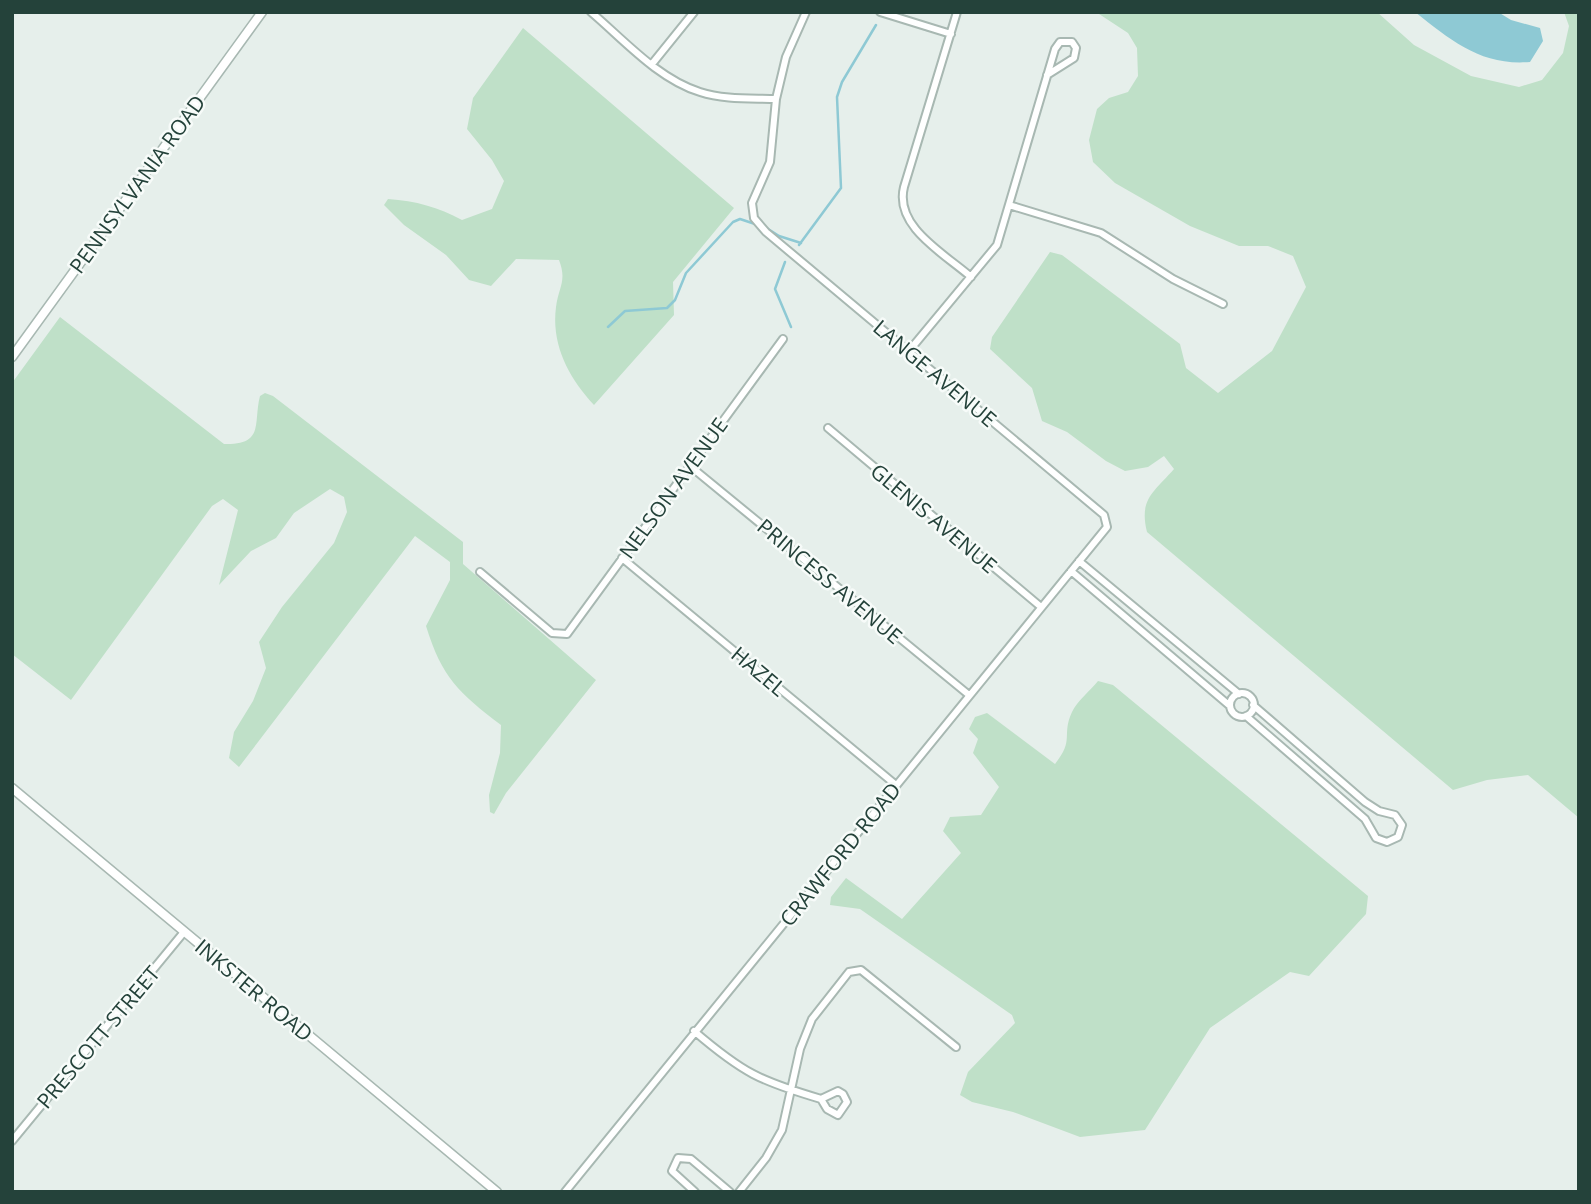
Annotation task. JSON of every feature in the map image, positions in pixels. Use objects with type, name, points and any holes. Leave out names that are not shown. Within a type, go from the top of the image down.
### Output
[{"type":"street","name":"PENNSYLVANIA ROAD","points":[[12,356],[261,12]]},
{"type":"street","points":[[591,12],[652,64],[686,87],[714,95],[776,99],[786,57],[806,12]]},
{"type":"street","points":[[652,64],[694,12]]},
{"type":"street","points":[[880,12],[951,34]]},
{"type":"street","points":[[957,12],[902,201],[907,217],[917,231],[971,276]]},
{"type":"street","points":[[909,351],[997,245],[1047,75],[1056,46],[1064,40],[1072,42],[1076,48],[1074,58],[1047,75]]},
{"type":"street","name":"LANGE AVENUE","points":[[776,99],[770,162],[752,203],[754,218],[766,232],[1104,514]]},
{"type":"street","points":[[1009,205],[1101,233],[1173,279],[1223,304]]},
{"type":"street","name":"NELSON AVENUE","points":[[480,572],[552,634],[562,636],[572,629],[783,339]]},
{"type":"street","name":"GLENIS AVENUE","points":[[828,428],[1041,607]]},
{"type":"street","name":"PRINCESS AVENUE","points":[[690,466],[969,695]]},
{"type":"street","name":"CRAWFORD ROAD","points":[[565,1192],[1105,530],[1108,521],[1104,514]]},
{"type":"street","name":"HAZEL","points":[[622,558],[896,785]]},
{"type":"street","points":[[1071,571],[1230,706],[1233,714],[1246,716],[1357,811],[1380,841],[1391,841],[1398,837],[1402,829],[1397,817],[1365,802],[1253,705],[1250,697],[1239,694],[1079,561]]},
{"type":"street","points":[[1154,640],[1162,630]]},
{"type":"street","points":[[1230,706],[1239,694]]},
{"type":"street","points":[[1246,716],[1253,705]]},
{"type":"street","points":[[1304,766],[1311,757]]},
{"type":"street","name":"INKSTER ROAD","points":[[12,788],[497,1192]]},
{"type":"street","points":[[1357,811],[1365,802]]},
{"type":"street","name":"PRESCOTT STREET","points":[[12,1141],[184,932]]},
{"type":"street","points":[[739,1192],[777,1141],[800,1049],[812,1019],[844,976],[855,969],[872,978],[956,1047]]},
{"type":"street","points":[[694,1031],[744,1072],[821,1098]]},
{"type":"street","points":[[695,1192],[672,1171],[678,1158],[691,1158],[730,1192]]},
{"type":"green space","points":[[1096,12],[1377,12],[1414,45],[1471,76],[1519,87],[1542,80],[1563,53],[1569,26],[1564,12],[1579,12],[1579,818],[1528,775],[1487,780],[1453,790],[1147,532],[1146,504],[1174,469],[1164,456],[1148,467],[1125,471],[1106,461],[1067,432],[1042,421],[1032,388],[990,349],[992,337],[1050,252],[1062,255],[1180,344],[1186,368],[1218,393],[1272,351],[1306,287],[1293,256],[1268,246],[1239,246],[1190,226],[1115,183],[1093,162],[1089,140],[1097,109],[1109,98],[1128,92],[1138,76],[1137,48],[1128,33]]},
{"type":"green space","points":[[523,28],[734,208],[673,282],[674,315],[594,405],[577,384],[559,348],[555,321],[562,279],[559,260],[516,259],[491,286],[469,280],[446,255],[404,225],[384,205],[388,199],[417,203],[462,220],[492,209],[504,181],[492,160],[467,129],[473,98]]},
{"type":"green space","points":[[60,317],[224,444],[246,441],[252,436],[260,396],[265,393],[273,396],[463,542],[463,564],[596,680],[506,793],[494,814],[490,812],[489,795],[500,753],[501,725],[454,683],[432,644],[426,626],[450,580],[450,562],[415,536],[239,767],[229,758],[234,732],[253,701],[266,668],[259,642],[282,607],[334,543],[347,512],[344,497],[330,489],[294,513],[276,538],[251,551],[219,585],[238,510],[223,499],[212,506],[71,700],[12,654],[12,383]]},
{"type":"green space","points":[[1098,681],[1113,685],[1368,896],[1366,914],[1309,976],[1290,972],[1210,1028],[1145,1130],[1080,1137],[1013,1112],[972,1102],[960,1095],[968,1072],[1015,1023],[1012,1015],[860,909],[830,905],[831,897],[846,878],[902,919],[961,853],[943,831],[950,817],[981,815],[999,787],[973,753],[978,739],[969,729],[975,717],[987,713],[1055,764],[1065,749],[1072,712]]},
{"type":"water","points":[[1415,12],[1498,12],[1511,20],[1540,28],[1543,41],[1530,62],[1497,60],[1482,56],[1455,42]]},
{"type":"waterway","points":[[799,245],[841,188],[837,97],[842,82],[876,25]]},
{"type":"waterway","points":[[608,327],[625,311],[667,308],[675,300],[686,273],[733,222],[740,219],[755,224]]},
{"type":"waterway","points":[[765,227],[779,236],[801,243]]},
{"type":"waterway","points":[[785,262],[775,289],[791,327]]}]
